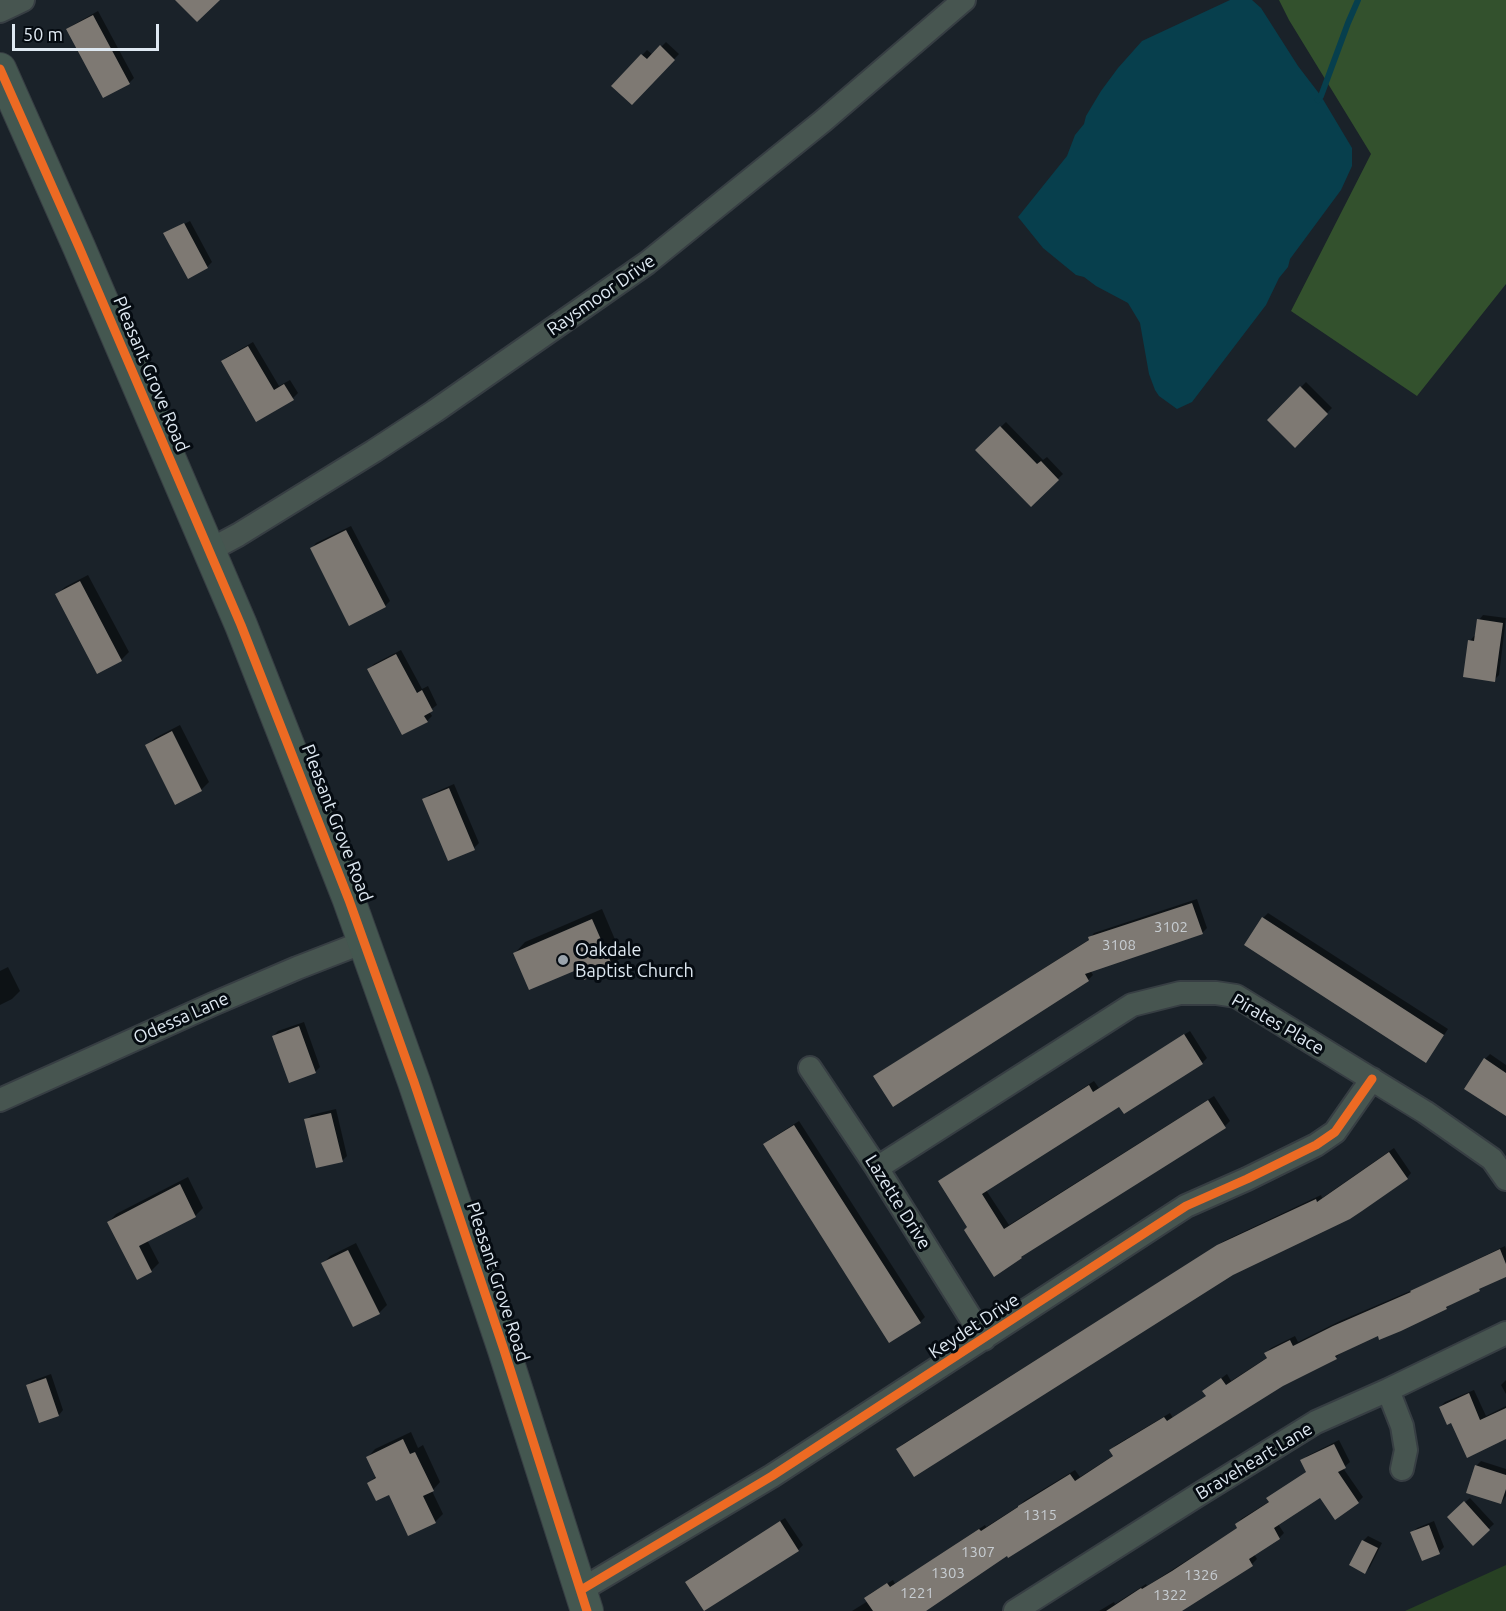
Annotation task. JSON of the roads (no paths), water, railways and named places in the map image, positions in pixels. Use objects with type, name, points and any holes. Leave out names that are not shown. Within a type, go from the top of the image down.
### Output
[{"type":"street","points":[[0,11],[23,0]]},
{"type":"street","name":"Raysmoor Drive","points":[[210,550],[374,451],[435,411],[646,263],[816,127],[964,0]]},
{"type":"street","name":"Pleasant Grove Road","points":[[0,69],[210,550],[251,649],[364,942],[504,1350],[584,1601]]},
{"type":"street","name":"Odessa Lane","points":[[0,1100],[213,1004],[364,942]]},
{"type":"street","name":"Pirates Place","points":[[877,1168],[1132,1005],[1180,993],[1216,993],[1236,996],[1425,1112],[1492,1159],[1506,1179]]},
{"type":"street","name":"Lazette Drive","points":[[810,1068],[877,1168],[984,1339]]},
{"type":"street","name":"Keydet Drive","points":[[584,1601],[1186,1206],[1316,1145],[1335,1132],[1372,1079]]},
{"type":"street","name":"Braveheart Lane","points":[[1015,1611],[1293,1435],[1506,1333]]},
{"type":"street","points":[[1388,1390],[1402,1426],[1406,1450],[1402,1469]]},
{"type":"water","points":[[1230,0],[1252,0],[1261,8],[1298,66],[1321,96],[1352,148],[1352,166],[1341,190],[1290,259],[1288,267],[1279,278],[1266,305],[1192,402],[1177,409],[1159,396],[1155,390],[1149,374],[1140,323],[1128,303],[1084,277],[1076,275],[1043,248],[1018,217],[1067,156],[1075,135],[1084,124],[1086,116],[1101,91],[1142,41]]},
{"type":"waterway","points":[[1318,100],[1358,0]]},
{"type":"place","name":"Oakdale Baptist Church","points":[[563,960]]}]
